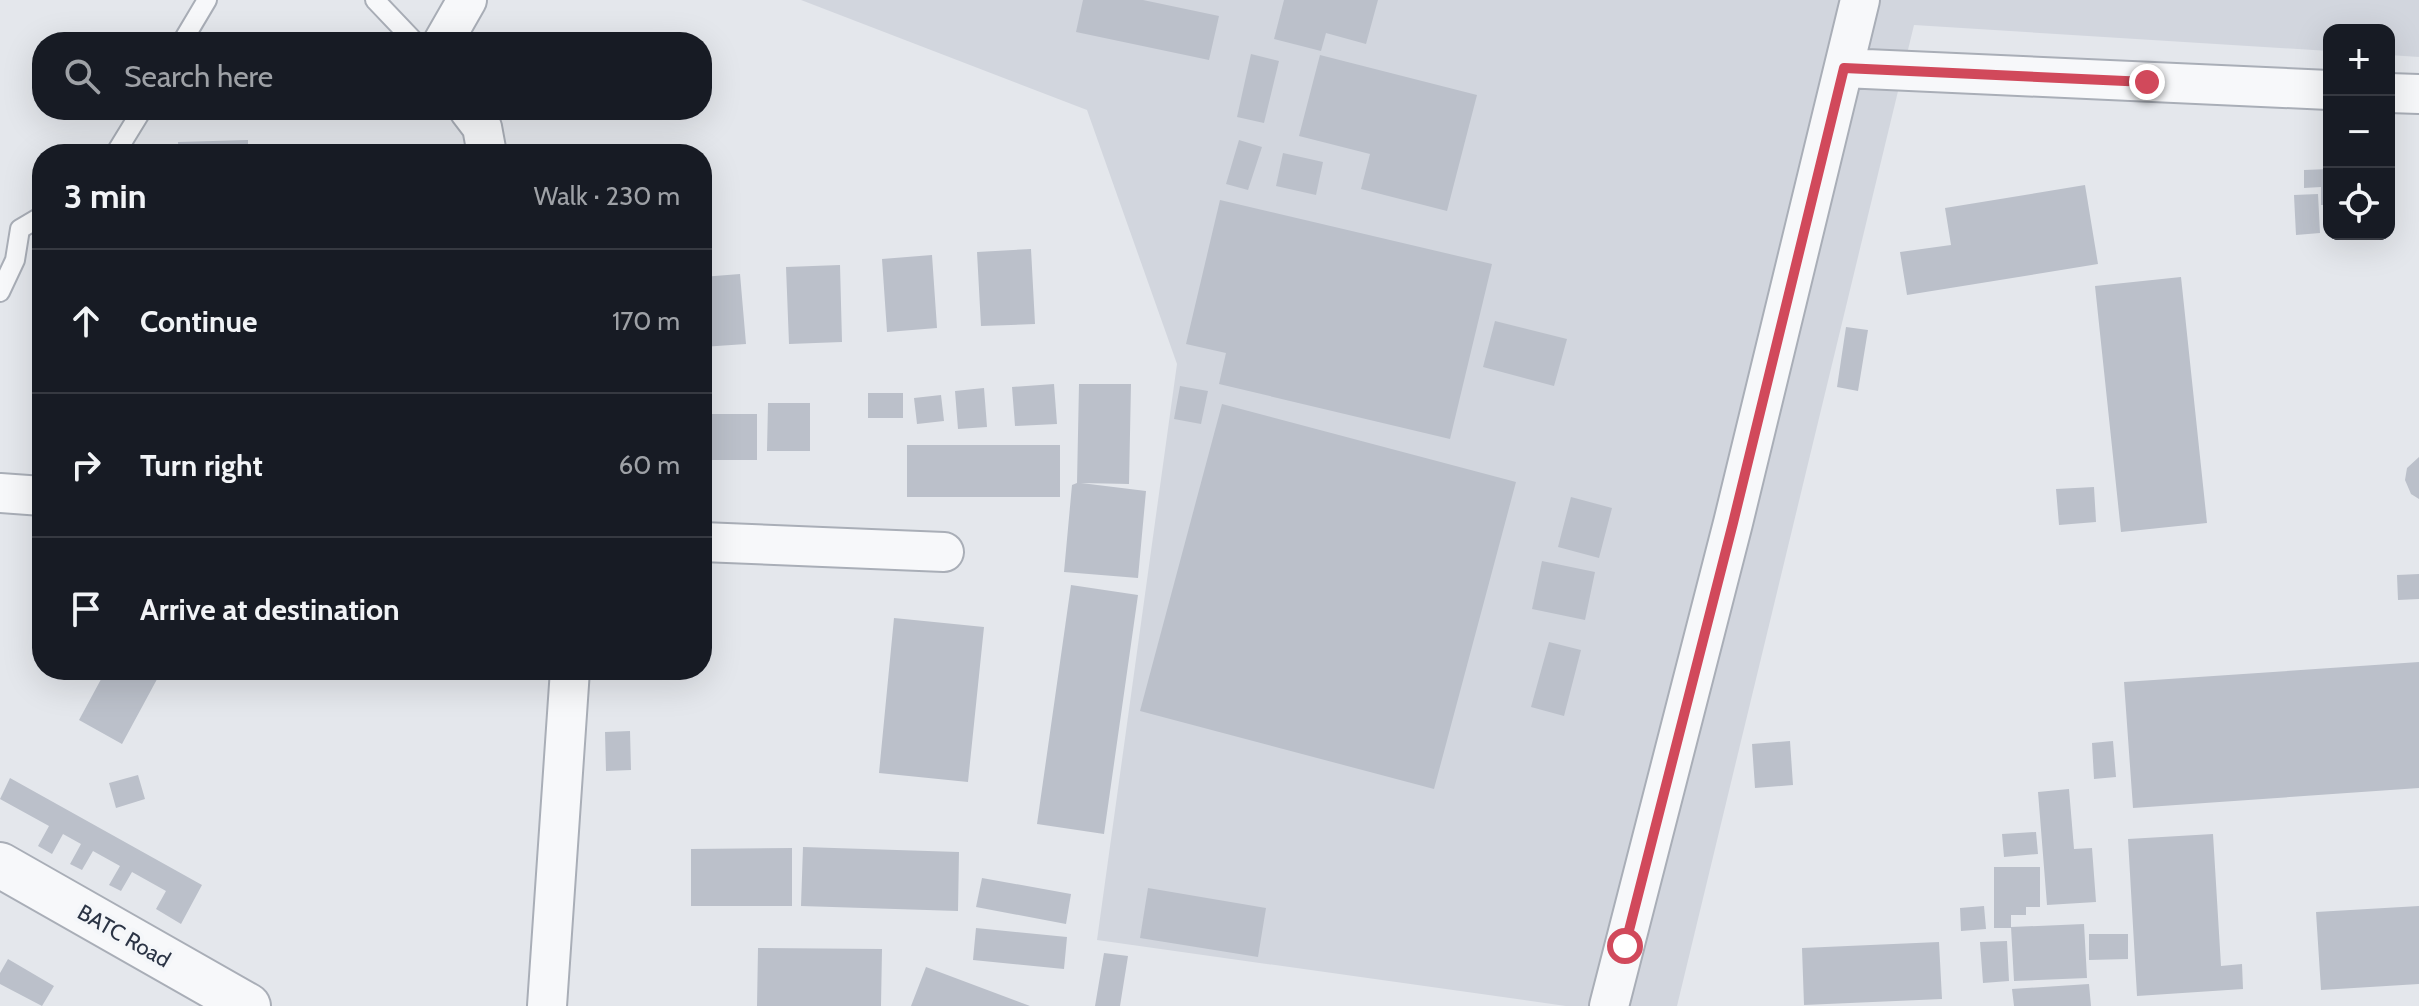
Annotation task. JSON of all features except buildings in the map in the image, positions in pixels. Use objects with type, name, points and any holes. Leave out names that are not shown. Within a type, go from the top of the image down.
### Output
[{"type":"street","points":[[449,32],[467,0]]},
{"type":"street","points":[[1609,1006],[1736,507],[1860,0]]},
{"type":"street","points":[[1844,68],[2323,90]]},
{"type":"street","points":[[2395,93],[2419,94]]},
{"type":"street","points":[[477,120],[482,127],[485,144]]},
{"type":"street","points":[[0,493],[32,495]]},
{"type":"street","points":[[712,542],[944,552]]},
{"type":"street","points":[[547,1006],[569,680]]},
{"type":"street","name":"BATC Road","points":[[0,865],[248,1006]]},
{"type":"lane","points":[[188,32],[207,0]]},
{"type":"lane","points":[[375,0],[405,32]]},
{"type":"lane","points":[[121,144],[136,120]]},
{"type":"lane","points":[[0,292],[15,260],[20,229],[32,222]]},
{"type":"shaded area","points":[[801,0],[2419,0],[2419,57],[2395,55],[2395,24],[2323,24],[2323,51],[1914,25],[1677,1006],[1566,1006],[1097,940],[1177,364],[1087,110]]},
{"type":"route","points":[[1625,946],[1733,523],[1844,68],[2147,82]]}]
